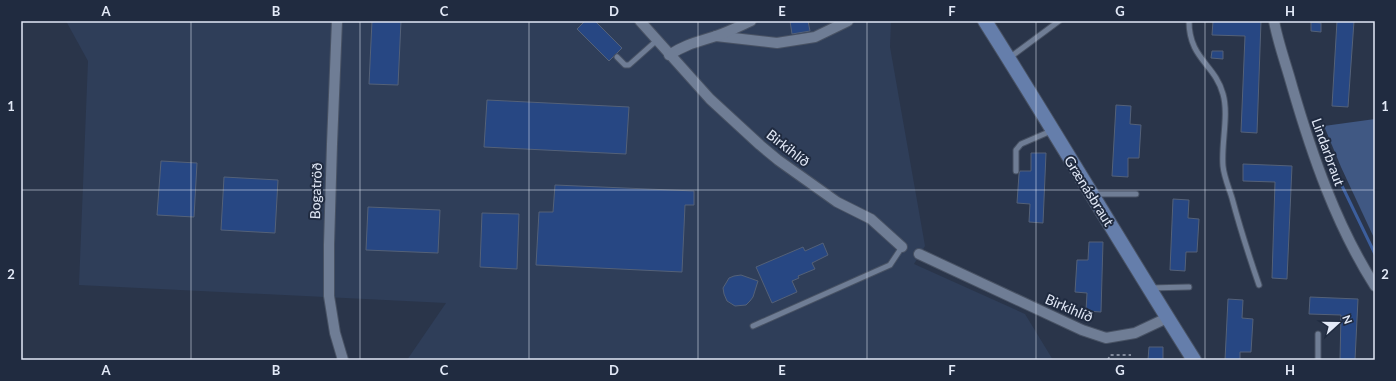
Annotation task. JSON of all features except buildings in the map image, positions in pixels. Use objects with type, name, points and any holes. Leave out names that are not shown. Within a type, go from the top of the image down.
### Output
[{"type":"street","name":"Bogatröð","points":[[337,21],[331,159],[329,296],[335,333],[343,360]]},
{"type":"street","name":"Birkihlíð","points":[[640,21],[656,41],[710,99],[778,160],[837,202],[871,219],[902,247]]},
{"type":"street","points":[[669,55],[690,43],[716,36],[751,21]]},
{"type":"street","points":[[716,36],[777,43],[815,37],[848,21]]},
{"type":"street","name":"Grænásbraut","points":[[985,21],[1027,87],[1090,194],[1194,360]]},
{"type":"street","name":"Lindarbraut","points":[[1274,21],[1308,140],[1342,225],[1358,258],[1375,286]]},
{"type":"street","name":"Birkihlíð","points":[[919,254],[1082,330],[1106,338],[1135,333],[1167,318]]},
{"type":"lane","points":[[1008,58],[1058,21]]},
{"type":"lane","points":[[1189,21],[1190,35],[1194,49],[1215,77],[1223,93],[1225,109],[1223,167],[1243,241],[1259,285]]},
{"type":"lane","points":[[617,56],[625,64],[630,65],[656,41]]},
{"type":"lane","points":[[1016,171],[1016,150],[1021,144],[1052,130]]},
{"type":"lane","points":[[1090,194],[1136,194]]},
{"type":"lane","points":[[753,326],[890,265],[902,247]]},
{"type":"lane","points":[[1149,288],[1189,287]]},
{"type":"lane","points":[[1318,334],[1318,360]]},
{"type":"path","points":[[1108,360],[1110,355],[1131,356]]},
{"type":"shaded area","points":[[66,21],[891,21],[890,47],[925,246],[914,264],[1025,314],[1053,360],[407,360],[446,303],[79,285],[88,61]]},
{"type":"shaded area","points":[[1375,119],[1375,240],[1341,167],[1324,126]]},
{"type":"waterway","points":[[1319,133],[1323,144]]},
{"type":"waterway","points":[[1330,161],[1375,254]]}]
